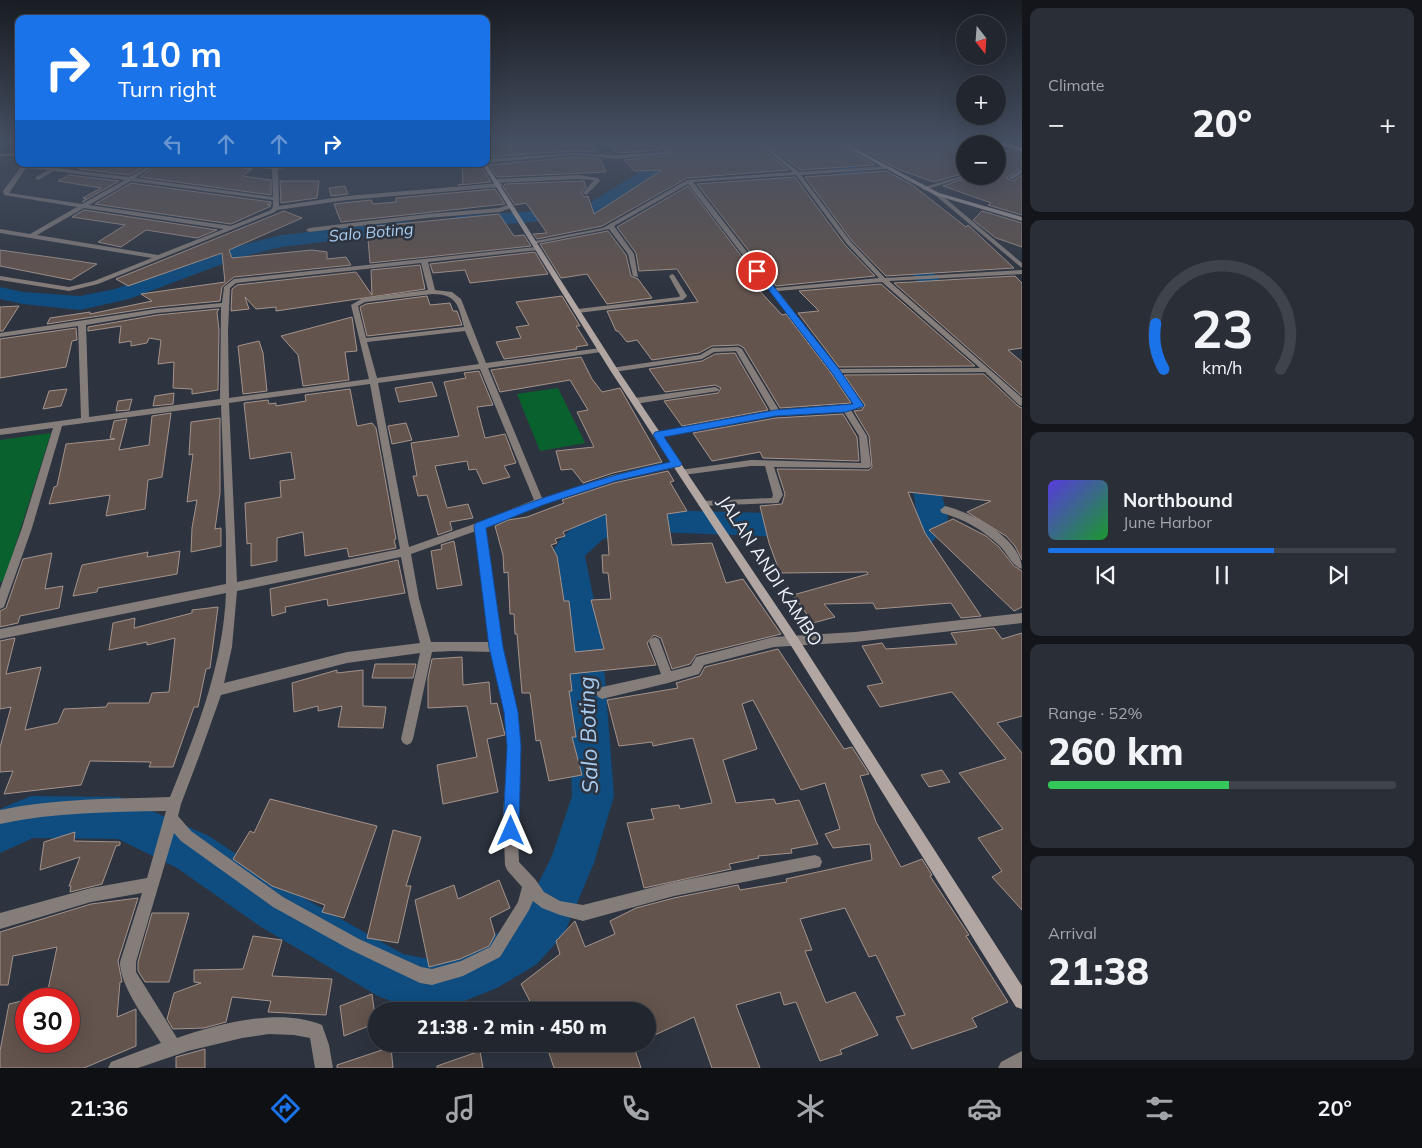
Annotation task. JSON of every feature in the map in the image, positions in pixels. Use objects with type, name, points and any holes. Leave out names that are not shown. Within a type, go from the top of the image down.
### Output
[{"type":"street","points":[[6,191],[6,194],[232,228]]},
{"type":"street","points":[[31,236],[110,191]]},
{"type":"street","points":[[216,191],[275,199]]},
{"type":"street","points":[[275,191],[276,208]]},
{"type":"street","points":[[0,278],[69,289],[78,288],[232,228],[276,208],[419,191]]},
{"type":"street","name":"JALAN ANDI KAMBO","points":[[502,191],[534,246],[794,641],[1022,1001]]},
{"type":"street","points":[[172,1048],[135,988],[128,972],[128,962],[171,817],[216,691],[227,649],[233,585],[223,350],[227,287],[234,281],[424,261],[534,246],[611,227],[672,191]]},
{"type":"street","points":[[658,435],[776,413],[846,409],[859,406],[859,403],[836,371],[697,191]]},
{"type":"street","points":[[810,191],[849,244],[884,280],[1022,403]]},
{"type":"street","points":[[930,191],[1022,219]]},
{"type":"street","points":[[937,194],[1022,266]]},
{"type":"street","points":[[309,230],[512,208]]},
{"type":"street","points":[[611,227],[631,254],[636,276]]},
{"type":"street","points":[[0,232],[158,257]]},
{"type":"street","points":[[424,261],[432,292]]},
{"type":"street","points":[[772,290],[914,277],[1022,272]]},
{"type":"street","points":[[578,311],[682,299],[682,292],[672,276]]},
{"type":"street","points":[[407,739],[427,646],[414,599],[373,380],[354,305],[356,302],[432,292],[450,292],[455,295],[539,502]]},
{"type":"street","points":[[0,335],[157,311],[225,305]]},
{"type":"street","points":[[82,323],[85,420]]},
{"type":"street","points":[[364,340],[468,329]]},
{"type":"street","points":[[614,370],[702,357],[712,350],[736,348],[739,350],[776,413]]},
{"type":"street","points":[[0,432],[601,350]]},
{"type":"street","points":[[836,371],[987,370]]},
{"type":"street","points":[[635,401],[715,389]]},
{"type":"street","points":[[0,634],[233,585],[406,552],[480,526],[539,502],[614,478],[680,468],[736,464],[866,466],[863,436],[846,409]]},
{"type":"street","points":[[0,604],[27,528],[58,424]]},
{"type":"street","points":[[703,504],[775,501],[778,495],[769,464]]},
{"type":"street","points":[[945,510],[960,513],[1002,542],[1013,559],[1022,565]]},
{"type":"street","points":[[480,526],[496,647],[511,712],[514,746],[510,814],[512,864],[530,884],[540,899],[575,914],[674,889],[815,862]]},
{"type":"street","points":[[602,693],[695,670],[700,661],[748,647],[1022,618]]},
{"type":"street","points":[[655,642],[668,678]]},
{"type":"street","points":[[216,691],[337,659],[427,646],[496,647]]},
{"type":"street","points":[[0,817],[32,809],[67,805],[171,817],[186,836],[278,902],[354,944],[420,975],[432,978],[463,968],[495,952],[524,905],[530,884]]},
{"type":"street","points":[[0,921],[90,895],[152,884]]},
{"type":"street","points":[[117,1068],[172,1048],[244,1028],[293,1026],[316,1031],[321,1046],[324,1068]]},
{"type":"street","points":[[1007,1068],[1022,1059]]},
{"type":"green space","points":[[558,388],[585,443],[540,451],[517,394]]},
{"type":"green space","points":[[51,433],[4,581],[0,582],[0,440]]},
{"type":"building","points":[[96,191],[102,191],[82,202],[86,199],[83,198]]},
{"type":"building","points":[[118,191],[189,191],[271,202],[271,204],[267,204],[271,206],[231,224],[95,204]]},
{"type":"building","points":[[241,191],[271,191],[271,195]]},
{"type":"building","points":[[280,191],[318,191],[317,198],[281,203]]},
{"type":"building","points":[[330,191],[347,191],[348,194],[331,196]]},
{"type":"building","points":[[475,191],[496,191],[505,204],[341,222],[334,204],[371,200],[373,204],[396,202],[396,198]]},
{"type":"building","points":[[506,191],[583,191],[581,193],[585,197],[588,196],[594,214],[630,191],[664,191],[602,226],[537,239],[533,234],[547,233],[526,203],[515,205]]},
{"type":"building","points":[[680,191],[692,191],[765,287],[757,288],[782,315],[786,314],[831,373],[851,403],[780,408],[744,348],[739,345],[712,346],[699,353],[652,360],[637,340],[627,342],[616,331],[607,311],[698,302],[677,269],[639,271],[636,253],[617,227]]},
{"type":"building","points":[[702,191],[805,191],[845,245],[875,276],[776,286]]},
{"type":"building","points":[[815,191],[920,191],[966,227],[968,225],[1014,268],[886,276],[852,241]]},
{"type":"building","points":[[957,191],[1022,191],[1022,215],[988,205],[991,203]]},
{"type":"building","points":[[84,210],[217,230],[197,238],[146,230],[121,247],[98,242],[125,225],[72,217]]},
{"type":"building","points":[[284,211],[302,218],[229,250],[232,258],[312,250],[327,252],[327,259],[346,257],[351,265],[234,277],[222,287],[220,301],[157,307],[47,324],[50,318],[90,312],[90,314],[152,301],[141,294],[225,282],[222,253],[128,286],[116,279]]},
{"type":"building","points":[[982,211],[1022,223],[1022,247],[996,238],[973,220]]},
{"type":"building","points":[[499,214],[514,236],[524,235],[531,246],[370,263],[367,227]]},
{"type":"building","points":[[608,231],[626,255],[631,276],[638,279],[652,298],[607,304],[587,274],[561,278],[540,244]]},
{"type":"building","points":[[0,250],[97,264],[71,280],[0,266]]},
{"type":"building","points":[[535,252],[548,274],[470,283],[465,270],[433,273],[430,264]]},
{"type":"building","points":[[420,265],[425,289],[276,311],[276,307],[256,309],[245,297],[249,309],[231,311],[232,289],[237,285],[356,272],[372,295],[371,270]]},
{"type":"building","points":[[1015,276],[1022,283],[1022,348],[1008,350],[1022,362],[1022,396],[894,283]]},
{"type":"building","points":[[881,284],[975,366],[839,367],[798,313],[819,311],[799,291]]},
{"type":"building","points":[[427,296],[430,305],[450,303],[453,311],[457,311],[462,325],[367,336],[360,307],[366,304]]},
{"type":"building","points":[[562,296],[580,326],[576,326],[588,345],[576,347],[577,349],[504,359],[496,342],[521,338],[516,327],[529,325],[516,302]]},
{"type":"building","points":[[19,306],[3,331],[0,331],[0,307]]},
{"type":"building","points":[[219,309],[217,312],[219,330],[218,390],[192,394],[192,389],[173,388],[174,362],[158,364],[161,340],[149,338],[147,343],[131,346],[131,341],[119,343],[121,326],[88,331],[88,327],[157,315]]},
{"type":"building","points":[[352,317],[357,351],[345,352],[349,380],[303,386],[298,355],[281,336]]},
{"type":"building","points":[[76,328],[77,340],[72,341],[66,367],[0,378],[0,339]]},
{"type":"building","points":[[259,341],[263,353],[267,391],[243,394],[238,346]]},
{"type":"building","points":[[735,353],[768,410],[682,426],[664,401],[718,393],[721,388],[715,385],[665,392],[649,369],[702,361],[715,354]]},
{"type":"building","points":[[581,357],[592,379],[602,392],[620,388],[662,462],[613,473],[583,483],[572,469],[561,470],[556,451],[594,447],[577,412],[588,410],[570,380],[500,392],[491,370]]},
{"type":"building","points":[[479,371],[493,405],[477,407],[485,438],[505,434],[516,463],[504,466],[510,477],[483,484],[476,469],[469,470],[467,461],[435,466],[447,508],[468,504],[473,518],[450,522],[452,530],[438,535],[427,495],[418,496],[413,476],[417,476],[411,443],[459,436],[444,382],[466,378],[464,373]]},
{"type":"building","points":[[984,374],[1022,408],[1022,560],[1015,546],[1006,536],[967,512],[991,501],[908,492],[925,533],[981,616],[961,618],[951,603],[876,609],[873,603],[824,604],[835,617],[813,623],[793,595],[868,574],[867,572],[780,573],[769,543],[760,506],[782,504],[785,494],[777,469],[869,470],[872,467],[869,436],[854,411],[862,410],[865,405],[844,375]]},
{"type":"building","points":[[432,382],[437,396],[399,402],[395,388]]},
{"type":"building","points":[[67,389],[61,406],[43,409],[49,391]]},
{"type":"building","points":[[350,389],[357,426],[372,423],[376,428],[396,548],[349,557],[347,548],[305,556],[303,532],[277,538],[277,561],[251,566],[251,543],[247,544],[245,503],[281,497],[280,481],[295,479],[291,452],[250,459],[244,403],[268,400],[269,404],[276,403],[276,406],[306,401],[305,395]]},
{"type":"building","points":[[174,393],[173,404],[153,406],[155,396]]},
{"type":"building","points":[[132,399],[129,410],[116,411],[118,401]]},
{"type":"building","points":[[171,413],[162,477],[148,480],[145,509],[106,516],[110,495],[49,504],[54,487],[57,486],[66,444],[115,439],[110,438],[114,421],[127,419],[119,450],[149,445],[152,416]]},
{"type":"building","points":[[843,414],[857,437],[859,461],[763,458],[760,452],[712,461],[693,433],[776,418]]},
{"type":"building","points":[[220,418],[220,493],[215,529],[221,528],[221,546],[191,552],[192,528],[197,500],[187,502],[193,454],[189,455],[191,422]]},
{"type":"building","points":[[406,423],[412,440],[392,444],[388,426]]},
{"type":"building","points":[[668,471],[674,481],[670,482],[687,511],[667,514],[672,545],[712,543],[726,583],[743,579],[781,634],[696,655],[690,664],[672,669],[661,638],[654,635],[647,643],[656,665],[570,674],[572,691],[569,691],[576,737],[572,737],[582,775],[549,781],[540,740],[536,741],[530,693],[522,693],[514,614],[510,614],[508,572],[504,573],[503,555],[495,526],[508,520],[527,517],[564,503],[562,500],[614,483]],"holes":[[[606,514],[609,555],[602,555],[603,573],[608,573],[611,599],[591,600],[604,649],[575,652],[569,601],[564,601],[557,556],[551,545],[557,543],[555,539],[565,536],[563,532]]]},
{"type":"building","points":[[953,519],[986,536],[999,547],[1014,566],[1022,571],[1022,607],[1014,611],[929,530]]},
{"type":"building","points":[[454,541],[462,585],[437,589],[431,551],[442,549],[441,545]]},
{"type":"building","points":[[180,551],[177,574],[98,588],[97,592],[73,596],[82,565],[148,552],[147,557]]},
{"type":"building","points":[[52,553],[45,589],[63,586],[59,608],[20,616],[18,623],[0,627],[0,611],[6,608],[23,559]]},
{"type":"building","points":[[398,560],[405,593],[328,606],[327,599],[285,607],[286,612],[272,616],[270,589]]},
{"type":"building","points":[[218,607],[210,668],[206,669],[198,707],[194,707],[173,767],[149,767],[151,762],[90,761],[81,785],[4,794],[13,771],[0,772],[0,747],[11,707],[0,709],[0,641],[15,638],[6,674],[41,667],[25,730],[58,723],[64,709],[106,707],[108,703],[149,703],[152,693],[169,692],[175,638],[147,645],[147,642],[109,650],[113,623],[135,618],[134,628],[192,613],[192,610]]},
{"type":"building","points":[[994,628],[1002,639],[1022,633],[1022,716],[997,723],[1022,753],[1022,910],[992,877],[1002,871],[978,838],[1003,829],[959,773],[1006,759],[952,692],[880,707],[867,686],[883,683],[862,646],[882,643],[886,649],[957,644],[951,633]]},
{"type":"building","points":[[778,649],[844,749],[852,747],[868,772],[869,774],[860,776],[876,822],[901,867],[922,859],[932,875],[930,876],[969,935],[966,936],[1008,1002],[972,1018],[977,1027],[912,1049],[896,1017],[905,1015],[876,955],[869,957],[845,908],[800,919],[812,950],[805,951],[826,1003],[855,992],[878,1035],[840,1050],[842,1054],[820,1061],[796,1002],[784,1005],[780,992],[736,1005],[760,1068],[712,1068],[694,1017],[656,1034],[656,1002],[530,1002],[521,984],[560,954],[556,941],[575,921],[585,947],[615,934],[610,921],[636,908],[738,885],[740,890],[787,882],[786,879],[872,860],[870,844],[833,848],[825,834],[840,829],[825,783],[801,790],[753,700],[742,704],[757,749],[723,760],[736,803],[774,799],[776,804],[799,800],[818,844],[791,849],[792,853],[758,856],[759,858],[729,864],[731,869],[644,888],[627,823],[654,819],[651,809],[679,805],[680,809],[712,803],[693,738],[653,746],[652,742],[619,746],[607,700],[678,688],[676,683],[700,676],[705,667]]},
{"type":"building","points":[[462,657],[463,685],[489,682],[491,704],[497,703],[505,735],[487,739],[498,792],[443,804],[437,765],[477,757],[467,706],[428,708],[428,678],[432,659]]},
{"type":"building","points":[[375,664],[416,664],[413,678],[372,678]]},
{"type":"building","points":[[337,670],[337,673],[363,670],[363,706],[386,707],[383,728],[338,727],[342,706],[318,711],[318,706],[294,712],[292,683]]},
{"type":"building","points":[[942,770],[950,782],[929,787],[921,775]]},
{"type":"building","points":[[270,799],[377,826],[344,918],[322,912],[325,905],[272,886],[233,859],[250,831],[254,833]]},
{"type":"building","points":[[393,830],[421,837],[406,886],[411,886],[398,943],[367,938]]},
{"type":"building","points":[[75,832],[74,841],[120,842],[120,845],[116,846],[102,884],[70,892],[71,886],[69,886],[80,857],[40,870],[44,842]]},
{"type":"building","points":[[499,880],[510,908],[490,918],[495,935],[489,946],[460,959],[429,967],[415,900],[454,885],[458,899]]},
{"type":"building","points":[[138,898],[118,961],[122,982],[120,982],[117,1017],[136,1009],[136,1046],[84,1068],[0,1068],[0,1051],[9,1004],[15,1003],[15,1053],[80,1053],[80,988],[48,988],[57,947],[13,956],[8,985],[0,985],[0,932],[91,904]]},
{"type":"building","points":[[152,913],[189,913],[169,982],[145,982],[138,971],[138,962]]},
{"type":"building","points":[[253,936],[282,940],[272,976],[332,979],[326,1015],[268,1012],[271,1001],[232,997],[226,1022],[204,1028],[173,1029],[167,1019],[174,993],[201,983],[194,982],[194,970],[243,969]]},
{"type":"building","points":[[372,994],[373,1002],[368,1002],[368,1026],[344,1036],[340,1006]]},
{"type":"building","points":[[205,1049],[205,1068],[176,1068],[176,1057]]},
{"type":"building","points":[[376,1052],[391,1052],[393,1068],[337,1068],[337,1065]]},
{"type":"building","points":[[480,1052],[483,1068],[437,1068],[437,1066]]},
{"type":"building","points":[[549,1052],[636,1052],[641,1068],[554,1068]]},
{"type":"waterway","name":"Salo Boting","points":[[458,222],[567,214],[594,208],[621,191]]},
{"type":"waterway","name":"Salo Boting","points":[[876,204],[873,199],[877,191]]},
{"type":"waterway","name":"Salo Boting","points":[[0,293],[23,298],[80,303],[121,294],[234,253],[281,241],[409,227]]},
{"type":"waterway","name":"Salo Boting","points":[[911,235],[914,263],[939,294],[963,306]]},
{"type":"waterway","name":"Salo Boting","points":[[884,531],[920,534],[933,519],[929,496],[911,456]]},
{"type":"waterway","name":"Salo Boting","points":[[0,831],[31,817],[120,818],[193,852],[278,910],[396,978],[428,984],[452,981],[480,971],[520,947],[547,917],[572,863],[593,796],[584,640],[568,553],[594,528],[656,521],[807,526]]},
{"type":"route","points":[[511,831],[510,814],[514,746],[511,712],[499,665],[480,526],[539,502],[614,478],[677,464],[658,435],[754,416],[846,409],[859,406],[859,403],[836,371],[757,271]]}]
